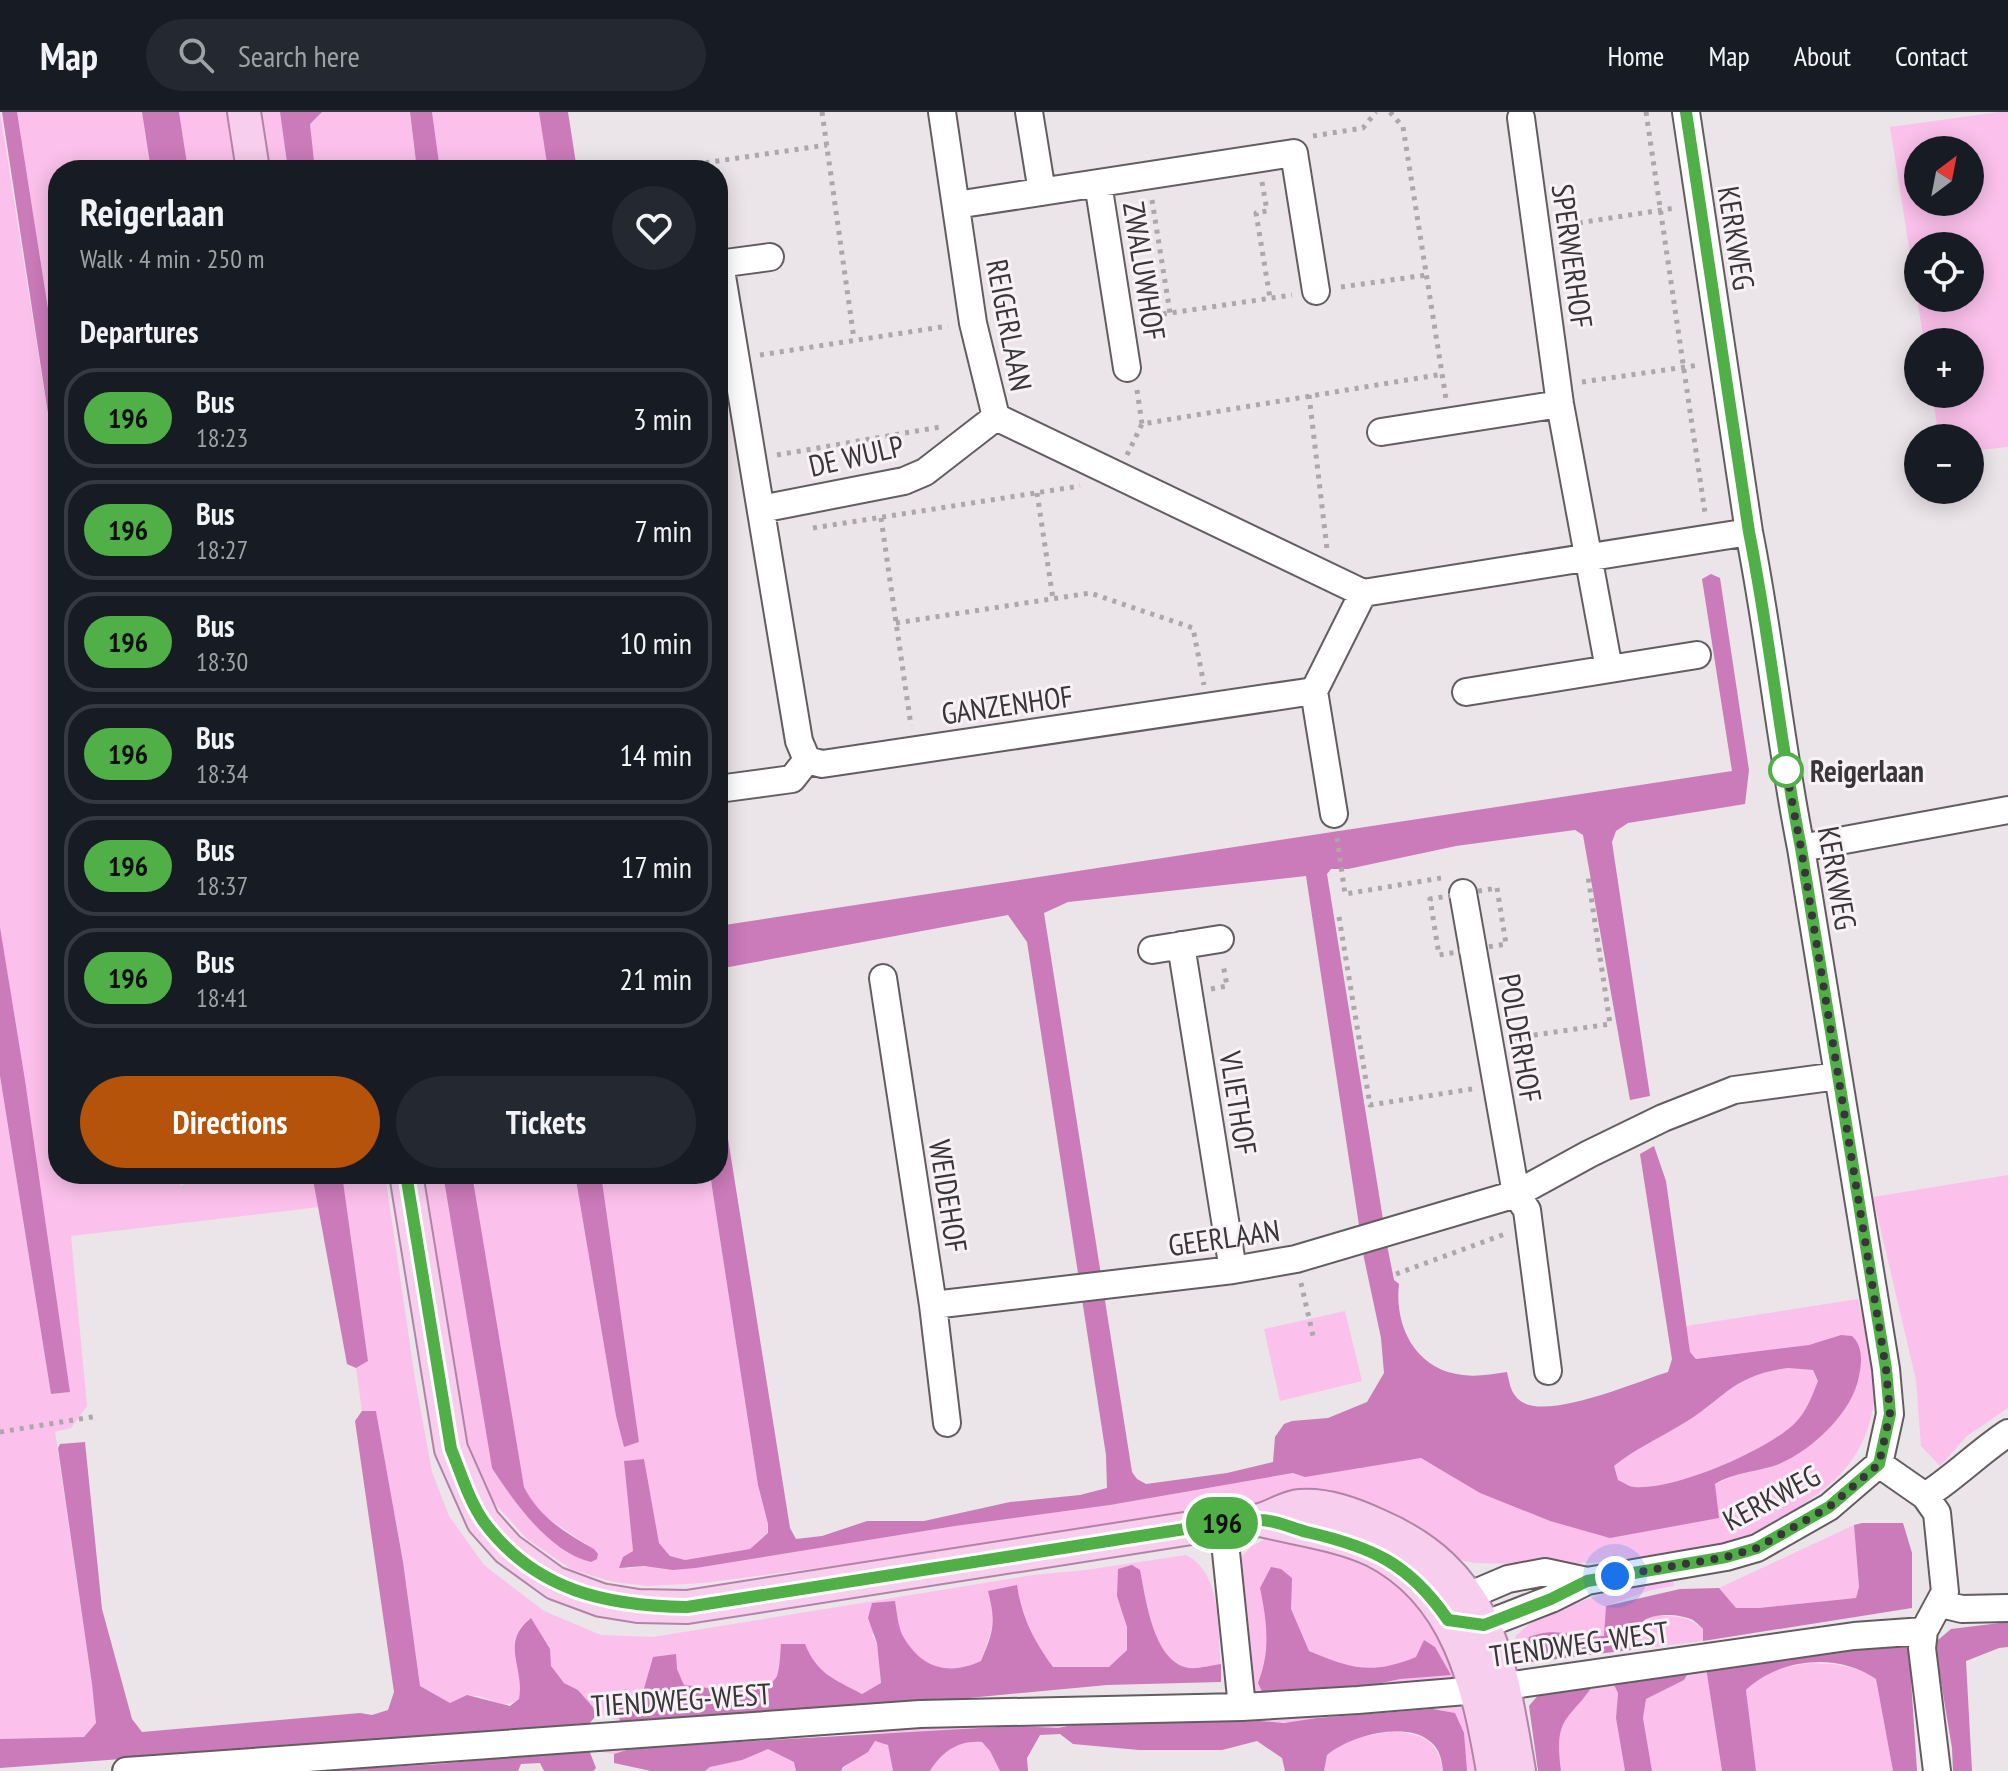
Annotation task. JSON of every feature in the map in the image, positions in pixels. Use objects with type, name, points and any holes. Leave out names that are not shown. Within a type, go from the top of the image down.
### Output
[{"type":"main road","points":[[244,112],[251,160]]},
{"type":"main road","points":[[408,1184],[451,1449],[483,1521],[508,1549],[555,1583],[601,1600],[638,1606],[687,1607],[1223,1523],[1261,1520],[1297,1506],[1340,1511],[1401,1535],[1449,1571],[1458,1608],[1491,1688],[1519,1771]]},
{"type":"main road","points":[[1458,1608],[1484,1625],[1495,1650],[1491,1688],[1493,1771]]},
{"type":"street","name":"REIGERLAAN","points":[[942,112],[973,323],[996,417],[1363,593]]},
{"type":"street","points":[[1029,112],[1042,192]]},
{"type":"street","name":"KERKWEG","points":[[1484,1625],[1551,1599],[1587,1581],[1726,1557],[1757,1548],[1829,1507],[1879,1464],[1890,1414],[1886,1369],[1786,770],[1686,112]]},
{"type":"street","name":"SPERWERHOF","points":[[1521,118],[1559,395],[1609,669]]},
{"type":"street","name":"ZWALUWHOF","points":[[956,205],[1294,153]]},
{"type":"street","points":[[1294,153],[1316,291]]},
{"type":"street","name":"ZWALUWHOF","points":[[1098,183],[1127,368]]},
{"type":"street","points":[[728,263],[770,257]]},
{"type":"street","points":[[728,317],[799,741],[807,760],[792,779],[728,788]]},
{"type":"street","points":[[1381,432],[1559,395]]},
{"type":"street","name":"DE WULP","points":[[761,509],[904,481],[925,472],[996,417]]},
{"type":"street","points":[[1335,822],[1314,691],[1363,593],[1749,532]]},
{"type":"street","points":[[1466,692],[1697,655]]},
{"type":"street","name":"GANZENHOF","points":[[807,760],[822,764],[1314,691]]},
{"type":"street","points":[[1801,848],[2008,810]]},
{"type":"street","name":"POLDERHOF","points":[[1457,885],[1516,1194]]},
{"type":"street","points":[[1152,950],[1220,939]]},
{"type":"street","name":"VLIETHOF","points":[[1181,945],[1233,1270]]},
{"type":"street","name":"WEIDEHOF","points":[[883,978],[933,1305],[947,1423]]},
{"type":"street","name":"GEERLAAN","points":[[933,1305],[1233,1270],[1296,1259],[1516,1194],[1663,1118],[1734,1090],[1838,1076]]},
{"type":"street","points":[[1516,1194],[1527,1210],[1548,1371]]},
{"type":"street","points":[[1925,1496],[2008,1433]]},
{"type":"street","points":[[1879,1464],[1925,1496],[1937,1513],[1945,1581],[1941,1604],[1916,1637],[1925,1674],[1937,1771]]},
{"type":"street","points":[[1223,1523],[1242,1707]]},
{"type":"street","name":"KERKWEG","points":[[1458,1608],[1508,1579],[1545,1572],[1587,1581]]},
{"type":"street","points":[[1941,1604],[1962,1609],[2008,1608]]},
{"type":"street","name":"TIENDWEG-WEST","points":[[126,1771],[920,1714],[1242,1707],[1491,1688],[1854,1636],[1916,1637]]},
{"type":"path","points":[[822,112],[854,339]]},
{"type":"path","points":[[1294,153],[1303,137],[1363,128],[1376,112]]},
{"type":"path","points":[[808,529],[1088,485],[1108,470],[1142,424],[1443,374],[1403,127],[1390,112]]},
{"type":"path","points":[[1646,112],[1709,537]]},
{"type":"path","points":[[724,160],[827,145]]},
{"type":"path","points":[[1259,158],[1267,211],[1256,213],[1270,298]]},
{"type":"path","name":"ZWALUWHOF","points":[[1148,175],[1170,313]]},
{"type":"path","points":[[1536,230],[1700,205]]},
{"type":"path","points":[[1120,321],[1427,275]]},
{"type":"path","points":[[735,359],[973,323]]},
{"type":"path","points":[[1559,395],[1684,367],[1723,362]]},
{"type":"path","points":[[1309,395],[1330,576]]},
{"type":"path","points":[[751,459],[950,425]]},
{"type":"path","points":[[1037,493],[1053,599]]},
{"type":"path","points":[[881,518],[915,750]]},
{"type":"path","points":[[896,623],[1090,593],[1193,628],[1208,707]]},
{"type":"path","points":[[1335,822],[1345,894],[1457,885]]},
{"type":"path","points":[[1489,1041],[1610,1024],[1588,876]]},
{"type":"path","points":[[1339,917],[1370,1105],[1497,1085]]},
{"type":"path","points":[[1396,1274],[1529,1226]]},
{"type":"path","points":[[1296,1259],[1314,1340]]},
{"type":"path","points":[[0,1432],[98,1416]]},
{"type":"shaded area","points":[[0,112],[48,416],[48,1184],[314,1184],[320,1207],[71,1236],[87,1406],[71,1428],[55,1432],[96,1723],[84,1737],[0,1739],[0,1077],[51,1394],[70,1392],[0,927]]},
{"type":"shaded area","points":[[2,112],[17,112],[48,309],[48,413]]},
{"type":"shaded area","points":[[17,112],[142,112],[149,160],[48,160],[48,309]]},
{"type":"shaded area","points":[[142,112],[179,112],[186,160],[149,160]]},
{"type":"shaded area","points":[[179,112],[226,112],[233,160],[186,160]]},
{"type":"shaded area","points":[[260,112],[280,112],[287,160],[267,160]]},
{"type":"shaded area","points":[[280,112],[322,112],[310,124],[314,160],[287,160]]},
{"type":"shaded area","points":[[322,112],[410,112],[416,160],[314,160],[310,124]]},
{"type":"shaded area","points":[[410,112],[432,112],[439,160],[416,160]]},
{"type":"shaded area","points":[[432,112],[539,112],[546,160],[439,160]]},
{"type":"shaded area","points":[[539,112],[568,112],[575,160],[546,160]]},
{"type":"shaded area","points":[[2008,112],[2008,447],[1984,450],[1984,424],[1937,424],[1934,408],[1984,408],[1984,328],[1922,328],[1919,312],[1984,312],[1984,232],[1907,232],[1904,216],[1984,216],[1984,136],[1904,136],[1904,216],[1890,127]]},
{"type":"shaded area","points":[[1711,574],[1720,578],[1749,770],[1745,804],[1628,823],[1616,831],[1612,842],[1650,1096],[1630,1100],[1583,835],[1575,830],[1456,846],[1348,869],[1331,869],[1327,874],[1388,1250],[1394,1280],[1399,1284],[1400,1316],[1412,1344],[1432,1365],[1463,1375],[1507,1372],[1516,1397],[1537,1406],[1574,1402],[1668,1372],[1672,1359],[1640,1154],[1654,1146],[1666,1181],[1690,1352],[1696,1359],[1809,1345],[1841,1335],[1852,1336],[1858,1344],[1861,1354],[1859,1376],[1849,1403],[1840,1416],[1792,1458],[1715,1484],[1719,1518],[1610,1538],[1550,1521],[1480,1493],[1421,1458],[1305,1477],[1293,1473],[1110,1505],[955,1526],[696,1568],[619,1568],[623,1557],[633,1551],[624,1461],[644,1459],[659,1543],[670,1556],[685,1560],[750,1549],[768,1533],[712,1184],[728,1184],[728,1139],[790,1528],[796,1539],[822,1536],[867,1521],[924,1521],[1010,1502],[1080,1495],[1107,1488],[1106,1455],[1027,942],[1008,915],[728,967],[728,924],[1732,771],[1702,579]],"holes":[[[1306,876],[1364,1258],[1381,1338],[1384,1373],[1367,1402],[1328,1418],[1284,1424],[1275,1437],[1273,1462],[1227,1473],[1146,1484],[1137,1479],[1132,1472],[1044,913],[1068,902]],[[1788,1368],[1813,1370],[1818,1381],[1802,1415],[1781,1435],[1763,1446],[1718,1467],[1672,1483],[1634,1487],[1618,1480],[1614,1466],[1740,1383],[1769,1371]]]},
{"type":"shaded area","points":[[0,927],[70,1392],[51,1394],[0,1076]]},
{"type":"shaded area","points":[[2008,1175],[2008,1408],[1967,1436],[1940,1466],[1921,1446],[1916,1380],[1873,1197]]},
{"type":"shaded area","points":[[314,1184],[343,1184],[368,1361],[356,1368],[347,1364]]},
{"type":"shaded area","points":[[343,1184],[386,1184],[432,1472],[449,1516],[484,1565],[544,1611],[601,1635],[653,1637],[1033,1575],[1186,1555],[1207,1575],[1212,1588],[1221,1664],[1189,1668],[1167,1654],[1153,1628],[1140,1570],[1124,1614],[1127,1650],[1110,1667],[1053,1668],[1030,1629],[1017,1586],[995,1619],[981,1661],[959,1668],[938,1667],[911,1649],[900,1630],[895,1601],[872,1635],[877,1643],[881,1684],[861,1694],[823,1674],[812,1661],[781,1644],[777,1676],[771,1683],[748,1689],[684,1685],[677,1669],[653,1657],[643,1692],[617,1710],[620,1721],[598,1713],[578,1690],[564,1683],[550,1666],[550,1649],[530,1618],[521,1627],[514,1646],[519,1699],[501,1704],[469,1696],[450,1703],[420,1686],[403,1562],[376,1411],[362,1411],[356,1368],[368,1361]]},
{"type":"shaded area","points":[[425,1184],[445,1184],[492,1468],[522,1510],[547,1537],[576,1557],[591,1562],[597,1558],[594,1553],[537,1510],[524,1487],[474,1184],[577,1184],[624,1447],[639,1442],[602,1184],[712,1184],[758,1485],[768,1524],[767,1533],[750,1549],[685,1560],[670,1556],[659,1543],[644,1459],[625,1461],[633,1551],[628,1556],[626,1569],[696,1568],[955,1526],[1110,1505],[1294,1473],[1421,1458],[1480,1493],[1550,1521],[1714,1485],[1825,1433],[1841,1335],[1809,1345],[1697,1359],[1690,1352],[1686,1326],[1858,1299],[1873,1363],[1875,1389],[1864,1437],[1848,1466],[1837,1478],[1794,1510],[1729,1544],[1714,1548],[1580,1563],[1474,1563],[1448,1557],[1280,1499],[941,1552],[703,1583],[648,1586],[613,1582],[571,1569],[527,1539],[490,1498],[472,1459],[460,1414]]},
{"type":"shaded area","points":[[445,1184],[474,1184],[524,1487],[537,1507],[573,1537],[594,1549],[597,1559],[591,1562],[576,1557],[547,1537],[522,1510],[492,1468]]},
{"type":"shaded area","points":[[577,1184],[602,1184],[639,1442],[624,1447]]},
{"type":"shaded area","points":[[1345,1311],[1362,1381],[1280,1401],[1264,1329]]},
{"type":"shaded area","points":[[1788,1368],[1813,1370],[1818,1381],[1802,1415],[1781,1435],[1741,1457],[1672,1483],[1634,1487],[1618,1480],[1614,1466],[1630,1455],[1694,1416],[1740,1383],[1769,1371]]},
{"type":"shaded area","points":[[362,1411],[376,1411],[403,1562],[420,1686],[450,1703],[467,1695],[510,1706],[519,1699],[516,1637],[531,1618],[550,1649],[551,1666],[564,1683],[578,1690],[598,1713],[589,1724],[0,1768],[0,1739],[84,1737],[96,1723],[58,1448],[60,1444],[85,1442],[102,1609],[132,1719],[142,1732],[360,1713],[372,1715],[388,1710],[394,1692],[355,1421]]},
{"type":"shaded area","points":[[1903,1523],[1912,1553],[1912,1608],[1703,1641],[1703,1629],[1693,1620],[1679,1616],[1654,1616],[1641,1623],[1637,1631],[1638,1649],[1523,1663],[1529,1637],[1550,1632],[1604,1636],[1606,1606],[1680,1589],[1719,1588],[1736,1608],[1856,1598],[1859,1587],[1854,1525]]},
{"type":"shaded area","points":[[1854,1525],[1859,1587],[1856,1598],[1736,1608],[1719,1588]]},
{"type":"shaded area","points":[[1269,1537],[1303,1542],[1382,1568],[1430,1610],[1465,1680],[1254,1696],[1237,1578],[1242,1556],[1252,1546]]},
{"type":"shaded area","points":[[1132,1565],[1140,1570],[1153,1628],[1167,1654],[1189,1668],[1221,1664],[1221,1682],[1107,1685],[958,1699],[620,1721],[617,1710],[643,1692],[653,1657],[676,1654],[677,1669],[684,1685],[748,1689],[771,1683],[777,1676],[781,1644],[805,1644],[821,1669],[862,1694],[881,1683],[877,1643],[868,1618],[872,1603],[895,1601],[902,1634],[911,1649],[929,1663],[948,1668],[970,1665],[981,1661],[991,1634],[993,1619],[988,1591],[1017,1585],[1030,1629],[1053,1667],[1109,1667],[1127,1650],[1127,1627],[1117,1596],[1118,1569]]},
{"type":"shaded area","points":[[1271,1567],[1281,1569],[1292,1578],[1291,1609],[1309,1651],[1350,1666],[1374,1668],[1416,1657],[1424,1640],[1435,1647],[1451,1675],[1400,1679],[1358,1688],[1264,1696],[1258,1683],[1265,1659],[1266,1636],[1260,1588]]},
{"type":"shaded area","points":[[1672,1577],[1674,1586],[1651,1590],[1606,1606],[1605,1636],[1590,1638],[1574,1634],[1529,1637],[1523,1663],[1506,1660],[1516,1636],[1539,1615],[1619,1589]]},
{"type":"shaded area","points":[[1656,1616],[1692,1621],[1703,1629],[1703,1641],[1638,1649],[1640,1628],[1645,1621]]},
{"type":"shaded area","points":[[2008,1622],[2008,1647],[1966,1661],[1972,1771],[1953,1771],[1940,1676],[1935,1671],[1915,1674],[1911,1680],[1917,1771],[1893,1771],[1876,1679],[1844,1665],[1809,1662],[1775,1671],[1746,1690],[1756,1771],[1722,1771],[1705,1661],[1898,1642],[1912,1651],[1932,1645],[1951,1629]]},
{"type":"shaded area","points":[[1705,1661],[1722,1771],[1652,1771],[1643,1718],[1646,1699],[1684,1680],[1693,1664]]},
{"type":"shaded area","points":[[1811,1663],[1853,1668],[1876,1679],[1893,1771],[1756,1771],[1746,1690],[1776,1670]]},
{"type":"shaded area","points":[[1693,1664],[1684,1680],[1646,1699],[1643,1718],[1652,1771],[1625,1771],[1616,1718],[1618,1693],[1610,1677],[1597,1679],[1566,1719],[1560,1738],[1561,1771],[1538,1771],[1529,1706],[1545,1687]]},
{"type":"shaded area","points":[[1610,1677],[1618,1693],[1616,1718],[1625,1771],[1561,1771],[1560,1738],[1566,1719],[1597,1679]]},
{"type":"shaded area","points":[[1467,1700],[1488,1771],[1467,1771],[1454,1713],[1430,1710],[1308,1721],[1260,1721],[1262,1715]]},
{"type":"shaded area","points":[[1432,1709],[1455,1713],[1464,1733],[1467,1771],[1443,1771],[1439,1752],[1432,1743],[1422,1736],[1394,1731],[1364,1737],[1337,1748],[1327,1755],[1324,1771],[1285,1771],[1282,1758],[1257,1741],[1222,1750],[1139,1750],[1073,1744],[1060,1734],[1040,1735],[1027,1758],[1028,1771],[1000,1771],[982,1742],[952,1748],[930,1771],[893,1771],[888,1745],[875,1741],[868,1752],[841,1771],[796,1771],[794,1762],[768,1749],[705,1771],[651,1771],[614,1763],[614,1754],[633,1748],[1016,1726],[1058,1728],[1072,1725],[1284,1723]]},
{"type":"shaded area","points":[[1230,1716],[1233,1722],[1072,1725],[1058,1728],[1016,1726],[924,1733],[864,1733],[633,1748],[614,1754],[589,1750],[410,1766],[319,1771],[204,1771],[725,1734]]},
{"type":"shaded area","points":[[1397,1731],[1423,1738],[1434,1746],[1443,1771],[1324,1771],[1327,1755],[1342,1744],[1369,1735]]},
{"type":"shaded area","points":[[966,1740],[982,1742],[1000,1771],[930,1771],[939,1756]]},
{"type":"shaded area","points":[[874,1741],[888,1744],[893,1771],[841,1771]]},
{"type":"shaded area","points":[[768,1749],[795,1762],[796,1771],[705,1771],[710,1767]]},
{"type":"shaded area","points":[[589,1750],[596,1768],[593,1771],[544,1771],[540,1763],[521,1764],[518,1771],[319,1771],[439,1764]]},
{"type":"bus line","name":"196","points":[[408,1184],[451,1449],[468,1491],[483,1521],[508,1549],[555,1583],[601,1600],[638,1606],[687,1607],[1223,1523],[1261,1520],[1339,1538],[1370,1549],[1396,1563],[1421,1585],[1448,1620],[1484,1625],[1551,1599],[1587,1581],[1726,1557],[1757,1548],[1829,1507],[1879,1464],[1890,1414],[1886,1369],[1786,770],[1686,112]]},
{"type":"place","name":"Reigerlaan","points":[[1786,770]]},
{"type":"route","points":[[1615,1576],[1726,1557],[1757,1548],[1829,1507],[1879,1464],[1890,1414],[1886,1369],[1786,770]]}]
